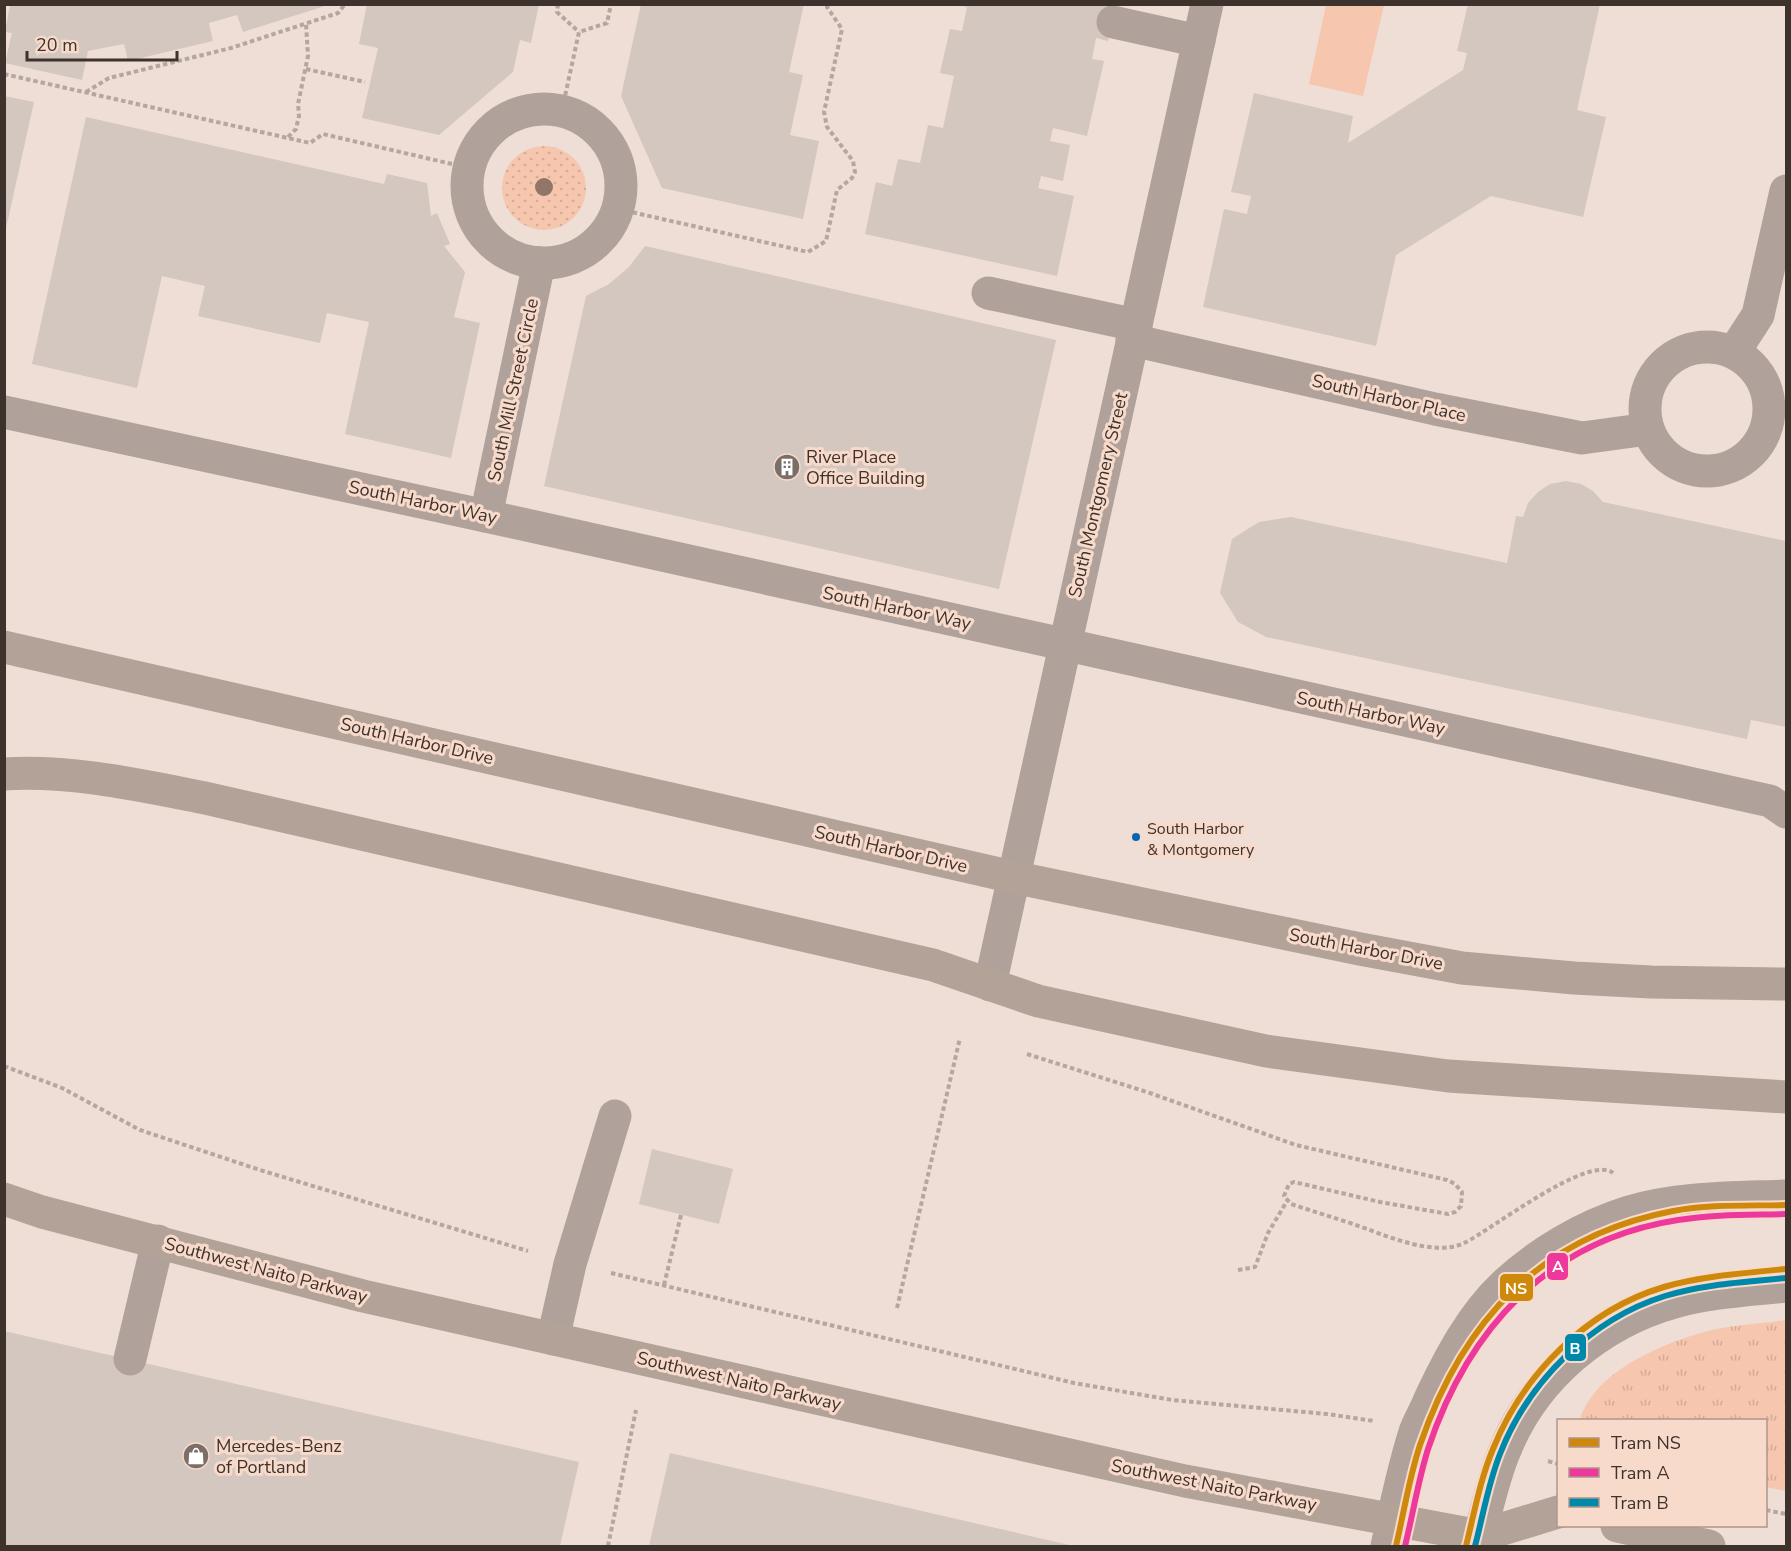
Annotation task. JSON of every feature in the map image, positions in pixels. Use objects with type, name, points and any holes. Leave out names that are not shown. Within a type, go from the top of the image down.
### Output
[{"type":"main road","name":"South Harbor Drive","points":[[4,647],[1013,877],[1360,949],[1462,968],[1629,981],[1786,984]]},
{"type":"main road","points":[[4,774],[39,772],[91,778],[205,798],[933,965],[1038,1001],[1255,1049],[1349,1064],[1448,1076],[1786,1097]]},
{"type":"main road","name":"Southwest Naito Parkway","points":[[4,1199],[42,1212],[363,1296],[1137,1471],[1390,1533],[1482,1543],[1557,1512]]},
{"type":"main road","points":[[1622,1527],[1709,1546]]},
{"type":"street","name":"South Montgomery Street","points":[[990,985],[1207,4]]},
{"type":"street","points":[[1113,22],[1199,41]]},
{"type":"street","points":[[531,109],[562,110],[591,123],[612,147],[622,177],[618,209],[607,232],[588,250],[565,261],[539,263],[513,257],[491,242],[475,221],[467,195],[469,168],[481,141],[503,119],[531,109]]},
{"type":"street","points":[[1734,352],[1758,315],[1786,191]]},
{"type":"street","name":"South Mill Street Circle","points":[[486,516],[539,263]]},
{"type":"street","name":"South Harbor Place","points":[[988,293],[1134,333],[1435,409],[1582,438],[1648,429]]},
{"type":"street","points":[[1706,346],[1734,352],[1754,367],[1766,390],[1770,415],[1761,442],[1741,462],[1714,472],[1686,469],[1662,453],[1648,429],[1644,400],[1656,373],[1677,354],[1706,346]]},
{"type":"street","name":"South Harbor Way","points":[[4,412],[486,516],[1770,801],[1786,812]]},
{"type":"street","points":[[553,1339],[570,1264],[615,1116]]},
{"type":"street","points":[[1390,1533],[1416,1431],[1443,1372],[1470,1326],[1503,1286],[1557,1245],[1599,1224],[1628,1213],[1674,1203],[1720,1198],[1786,1196]]},
{"type":"street","points":[[130,1359],[158,1241]]},
{"type":"street","points":[[1482,1543],[1504,1451],[1524,1413],[1537,1394],[1563,1365],[1590,1342],[1615,1326],[1646,1311],[1675,1302],[1706,1295],[1786,1286]]},
{"type":"path","points":[[85,92],[109,78],[231,48],[339,14],[345,4]]},
{"type":"path","points":[[558,4],[557,12],[579,32]]},
{"type":"path","points":[[579,32],[607,23],[611,4]]},
{"type":"path","points":[[618,209],[808,252],[826,242],[837,190],[852,178],[855,172],[853,161],[827,127],[824,112],[842,29],[827,7],[828,4]]},
{"type":"path","points":[[287,138],[296,129],[299,116],[298,104],[308,56],[306,24]]},
{"type":"path","points":[[562,110],[579,32]]},
{"type":"path","points":[[306,69],[365,82]]},
{"type":"path","points":[[4,74],[310,143],[323,134],[469,168]]},
{"type":"path","points":[[897,1308],[960,1038]]},
{"type":"path","points":[[1027,1054],[1150,1093],[1296,1144],[1447,1180],[1455,1184],[1462,1192],[1463,1198],[1461,1206],[1455,1212],[1448,1214],[1380,1202],[1294,1182],[1286,1190],[1284,1196],[1291,1204],[1408,1243],[1444,1248],[1465,1243],[1549,1189],[1595,1169],[1612,1170],[1628,1213]]},
{"type":"path","points":[[4,1066],[62,1088],[140,1130],[260,1170],[570,1264],[1074,1383],[1172,1400],[1327,1414],[1382,1423]]},
{"type":"path","points":[[1238,1270],[1255,1267],[1268,1233],[1287,1201]]},
{"type":"path","points":[[664,1285],[681,1215]]},
{"type":"path","points":[[608,1546],[636,1410]]},
{"type":"path","points":[[1544,1460],[1557,1464]]},
{"type":"path","points":[[1767,1510],[1786,1515]]},
{"type":"green space","points":[[1326,5],[1384,5],[1363,96],[1309,84]]},
{"type":"green space","points":[[544,146],[560,149],[574,158],[583,172],[586,188],[583,204],[574,218],[560,227],[544,230],[528,227],[514,218],[505,204],[502,188],[505,172],[514,158],[528,149]]},
{"type":"green space","points":[[1786,1320],[1786,1491],[1767,1487],[1767,1419],[1580,1419],[1599,1388],[1630,1363],[1668,1344],[1704,1332]]},
{"type":"building","points":[[367,4],[539,4],[531,43],[520,40],[513,72],[439,135],[362,118],[378,48],[359,44]]},
{"type":"building","points":[[641,4],[804,4],[789,72],[803,75],[790,135],[819,141],[803,219],[662,188],[621,96]]},
{"type":"building","points":[[1468,4],[1600,4],[1577,110],[1606,117],[1583,217],[1491,196],[1396,255],[1376,346],[1203,307],[1224,209],[1247,214],[1251,196],[1231,192],[1254,93],[1353,116],[1348,143],[1463,70],[1467,53],[1457,51]]},
{"type":"building","points":[[10,5],[328,5],[243,32],[237,15],[209,23],[213,41],[128,61],[124,44],[88,51],[82,80],[5,63],[12,33],[5,32]]},
{"type":"building","points":[[959,5],[1116,5],[1108,41],[1096,38],[1092,59],[1104,61],[1087,136],[1053,128],[1050,141],[1070,145],[1063,181],[1041,176],[1038,188],[1074,196],[1057,276],[865,234],[876,182],[892,186],[898,159],[920,163],[928,125],[943,128],[954,76],[940,73],[950,29],[962,31],[967,7]]},
{"type":"building","points":[[4,96],[34,102],[5,233],[4,233]]},
{"type":"building","points":[[86,117],[384,184],[387,174],[427,183],[431,216],[437,213],[450,244],[444,246],[465,272],[454,317],[480,323],[451,458],[345,434],[369,322],[327,313],[320,343],[198,316],[205,286],[162,276],[137,388],[32,364]]},
{"type":"building","points":[[645,246],[1056,340],[999,589],[544,486],[586,296],[609,284],[629,267]]},
{"type":"building","points":[[1566,481],[1581,484],[1593,491],[1603,502],[1786,541],[1786,727],[1751,720],[1747,739],[1266,637],[1238,622],[1220,593],[1232,539],[1259,522],[1291,517],[1507,563],[1516,516],[1523,517],[1528,503],[1538,492],[1550,484]]},
{"type":"building","points":[[652,1149],[733,1169],[719,1224],[639,1204]]},
{"type":"building","points":[[4,1331],[579,1462],[560,1546],[4,1546]]},
{"type":"building","points":[[670,1453],[1074,1546],[649,1546]]},
{"type":"tram line","name":"NS","points":[[1396,1546],[1416,1457],[1438,1400],[1459,1359],[1484,1323],[1513,1290],[1546,1263],[1584,1241],[1626,1223],[1673,1211],[1701,1207],[1786,1205]]},
{"type":"tram line","name":"A","points":[[1405,1546],[1424,1461],[1445,1406],[1466,1365],[1490,1329],[1519,1297],[1552,1270],[1590,1247],[1632,1231],[1692,1218],[1786,1214]]},
{"type":"tram line","name":"NS","points":[[1466,1546],[1484,1473],[1506,1422],[1521,1396],[1540,1371],[1584,1329],[1635,1298],[1664,1287],[1709,1278],[1786,1269]]},
{"type":"tram line","name":"B","points":[[1475,1546],[1492,1477],[1512,1427],[1545,1378],[1588,1337],[1612,1320],[1638,1306],[1665,1296],[1710,1286],[1786,1278]]},
{"type":"place","name":"River Place Office Building","points":[[787,467]]},
{"type":"place","name":"South Harbor & Montgomery","points":[[1136,837]]},
{"type":"place","name":"Mercedes-Benz of Portland","points":[[196,1456]]}]
